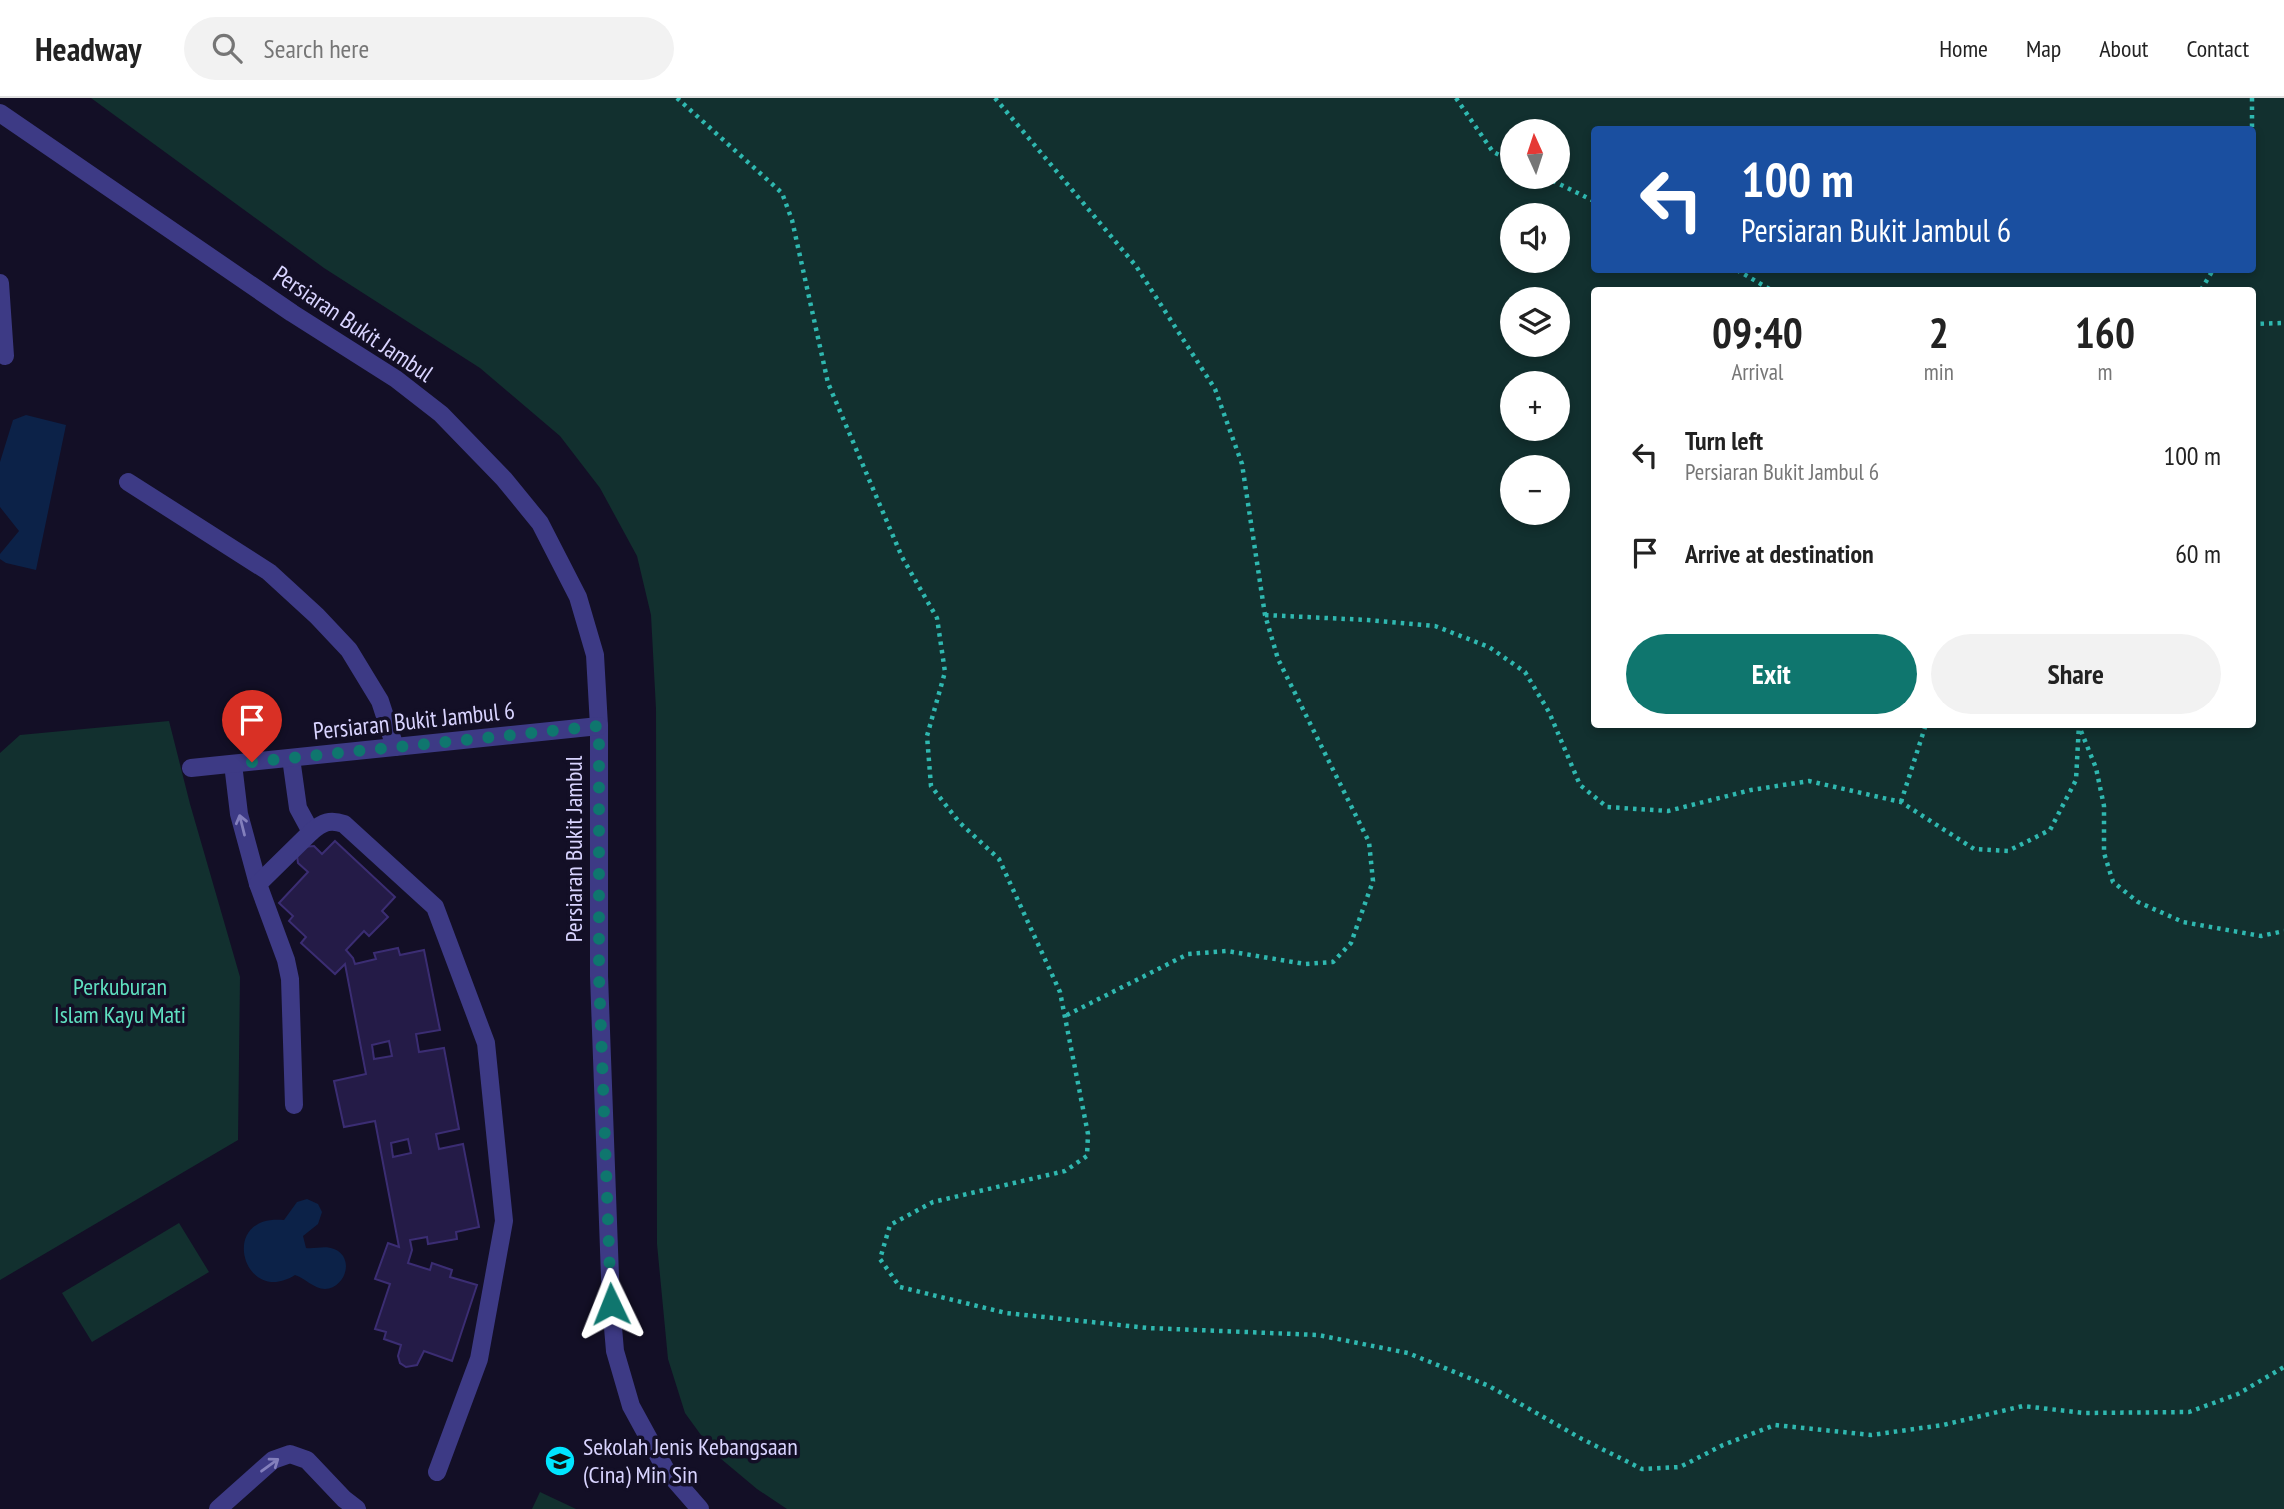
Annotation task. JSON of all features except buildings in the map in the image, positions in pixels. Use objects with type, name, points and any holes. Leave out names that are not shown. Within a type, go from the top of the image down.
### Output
[{"type":"street","name":"Persiaran Bukit Jambul","points":[[0,113],[292,313],[396,379],[441,414],[505,479],[540,523],[578,597],[595,655],[599,726],[599,976],[615,1351],[631,1406],[666,1470],[699,1509]]},
{"type":"street","points":[[0,283],[5,356]]},
{"type":"street","points":[[128,482],[269,572],[317,615],[349,650],[380,701],[395,747]]},
{"type":"street","name":"Persiaran Bukit Jambul 6","points":[[191,768],[599,726]]},
{"type":"street","points":[[291,758],[298,808],[311,832]]},
{"type":"street","points":[[233,764],[239,814],[258,884],[286,960],[290,979],[294,1105]]},
{"type":"street","points":[[258,884],[319,825],[331,820],[344,824],[435,906],[486,1043],[503,1221],[479,1359],[437,1472]]},
{"type":"street","points":[[218,1509],[273,1460],[290,1454],[307,1460],[356,1509]]},
{"type":"path","points":[[677,98],[782,193],[792,220],[828,383],[902,556],[937,618],[945,672],[927,736],[931,786],[959,822],[999,859],[1060,992],[1088,1133],[1087,1156],[1065,1171],[933,1202],[890,1225],[880,1259],[900,1287],[1006,1312],[1148,1328],[1318,1335],[1408,1353],[1489,1386],[1582,1440],[1642,1469],[1680,1467],[1723,1445],[1775,1425],[1871,1435],[1943,1425],[2023,1406],[2084,1413],[2189,1412],[2238,1394],[2284,1367]]},
{"type":"path","points":[[995,98],[1136,266],[1215,389],[1242,464],[1265,615],[1278,659],[1369,842],[1373,881],[1352,943],[1333,962],[1305,964],[1227,951],[1188,954],[1065,1016]]},
{"type":"path","points":[[1456,98],[1493,152],[1500,155]]},
{"type":"path","points":[[2252,98],[2252,126]]},
{"type":"path","points":[[1570,189],[1591,200]]},
{"type":"path","points":[[1742,273],[1766,287]]},
{"type":"path","points":[[2256,324],[2284,323]]},
{"type":"path","points":[[1265,615],[1435,626],[1489,647],[1525,672],[1549,712],[1580,785],[1607,807],[1668,811],[1751,790],[1809,781],[1901,802],[1975,849],[2008,851],[2050,830],[2076,780],[2079,728]]},
{"type":"path","points":[[1901,802],[1925,728]]},
{"type":"path","points":[[2080,728],[2096,768],[2104,806],[2104,853],[2113,882],[2138,902],[2183,922],[2261,936],[2284,930]]},
{"type":"green space","points":[[91,98],[2284,98],[2284,1509],[787,1509],[757,1489],[714,1453],[685,1413],[668,1359],[657,1244],[656,709],[651,615],[637,556],[600,488],[560,436],[480,368],[324,268]]},
{"type":"green space","name":"Perkuburan Islam Kayu Mati","points":[[169,721],[240,977],[238,1140],[0,1280],[0,753],[20,735]]},
{"type":"green space","points":[[179,1223],[209,1272],[92,1342],[62,1293]]},
{"type":"green space","points":[[540,1492],[576,1509],[532,1509]]},
{"type":"water","points":[[26,415],[66,425],[36,570],[0,559],[0,554],[19,531],[0,507],[0,462],[13,420]]},
{"type":"water","points":[[307,1199],[318,1204],[322,1212],[318,1224],[303,1236],[306,1248],[327,1247],[341,1253],[346,1265],[343,1278],[325,1289],[295,1275],[277,1282],[262,1279],[251,1270],[245,1257],[244,1243],[250,1230],[263,1222],[284,1220],[297,1202]]},
{"type":"place","name":"Sekolah Jenis Kebangsaan (Cina) Min Sin","points":[[560,1461]]},
{"type":"route","points":[[252,762],[599,726],[599,976],[611,1304]]}]
